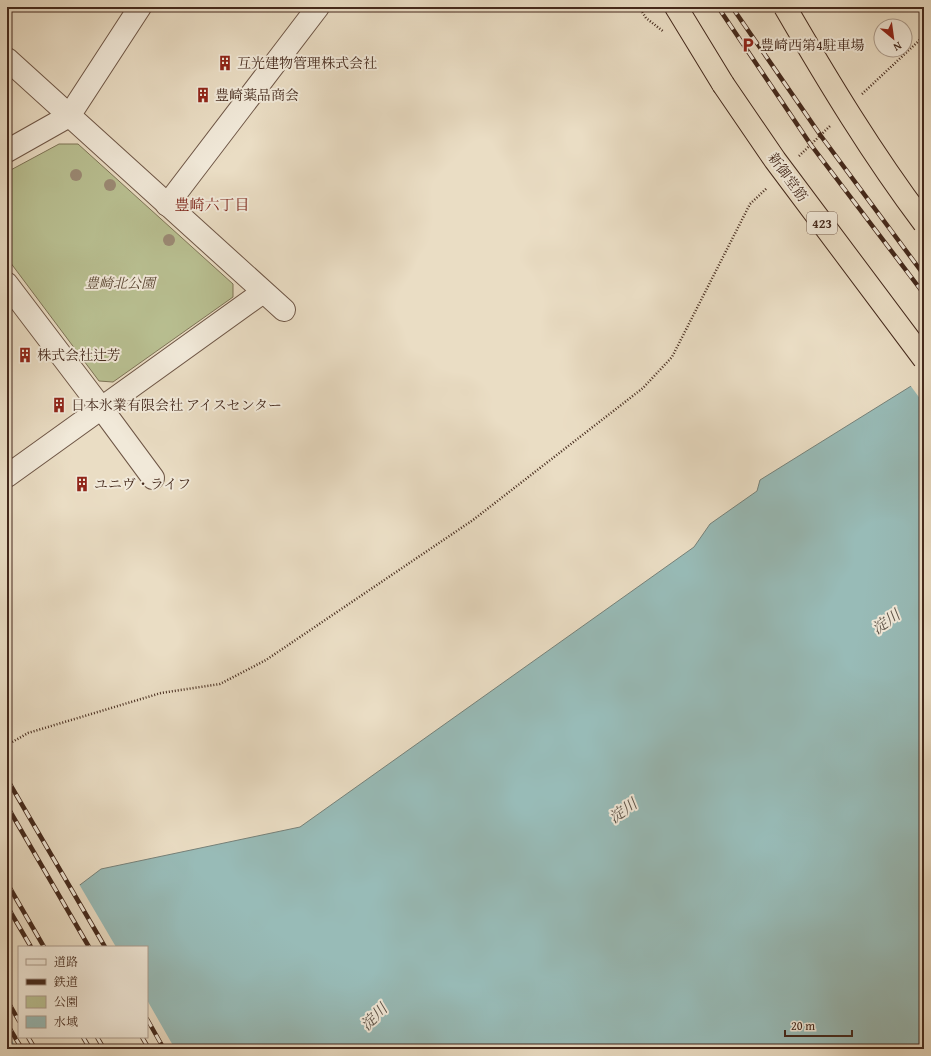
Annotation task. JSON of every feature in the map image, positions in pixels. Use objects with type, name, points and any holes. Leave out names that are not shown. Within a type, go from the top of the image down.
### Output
[{"type":"highway","name":"新御堂筋","points":[[676,7],[723,84],[775,160],[924,359]]},
{"type":"highway","points":[[785,7],[843,106],[895,185],[924,223]]},
{"type":"street","points":[[7,151],[69,116],[140,7]]},
{"type":"street","points":[[167,205],[312,9]]},
{"type":"street","points":[[7,59],[284,310]]},
{"type":"street","points":[[7,476],[263,292]]},
{"type":"street","points":[[11,296],[102,409],[154,478]]},
{"type":"path","points":[[7,746],[28,733],[161,693],[220,684],[266,660],[473,520],[643,388],[672,356]]},
{"type":"green space","name":"豊崎北公園","points":[[59,144],[78,144],[233,284],[233,297],[113,382],[99,381],[7,258],[7,172]]},
{"type":"water","name":"淀川","points":[[924,378],[924,1049],[7,1049],[7,940],[101,869],[300,827],[694,547],[710,524],[757,491],[760,480]]},
{"type":"pier","points":[[924,376],[924,404],[910,385]]},
{"type":"pier","points":[[79,884],[115,946],[18,946],[18,1038],[148,1038],[148,1002],[175,1049],[17,1049],[7,1032],[7,938]]},
{"type":"railway","points":[[718,7],[811,145],[924,294]]},
{"type":"railway","points":[[732,7],[821,136],[924,275]]},
{"type":"railway","points":[[7,779],[104,946]]},
{"type":"railway","points":[[7,806],[88,946]]},
{"type":"railway","points":[[7,883],[43,946]]},
{"type":"railway","points":[[7,906],[30,946]]},
{"type":"railway","points":[[7,1000],[18,1019]]},
{"type":"railway","points":[[148,1021],[164,1049]]},
{"type":"railway","points":[[7,1024],[22,1049]]},
{"type":"railway","points":[[29,1038],[35,1049]]},
{"type":"railway","points":[[84,1038],[90,1049]]},
{"type":"railway","points":[[98,1038],[104,1049]]},
{"type":"railway","points":[[143,1038],[149,1049]]},
{"type":"place","name":"豊崎西第4駐車場","points":[[748,45]]},
{"type":"place","name":"互光建物管理株式会社","points":[[225,63]]},
{"type":"place","name":"豊崎薬品商会","points":[[203,95]]},
{"type":"place","name":"株式会社辻芳","points":[[25,355]]},
{"type":"place","name":"日本氷業有限会社 アイスセンター","points":[[59,405]]},
{"type":"place","name":"ユニヴ・ライフ","points":[[82,484]]},
{"type":"district","name":"豊崎六丁目","points":[[212,205]]}]
